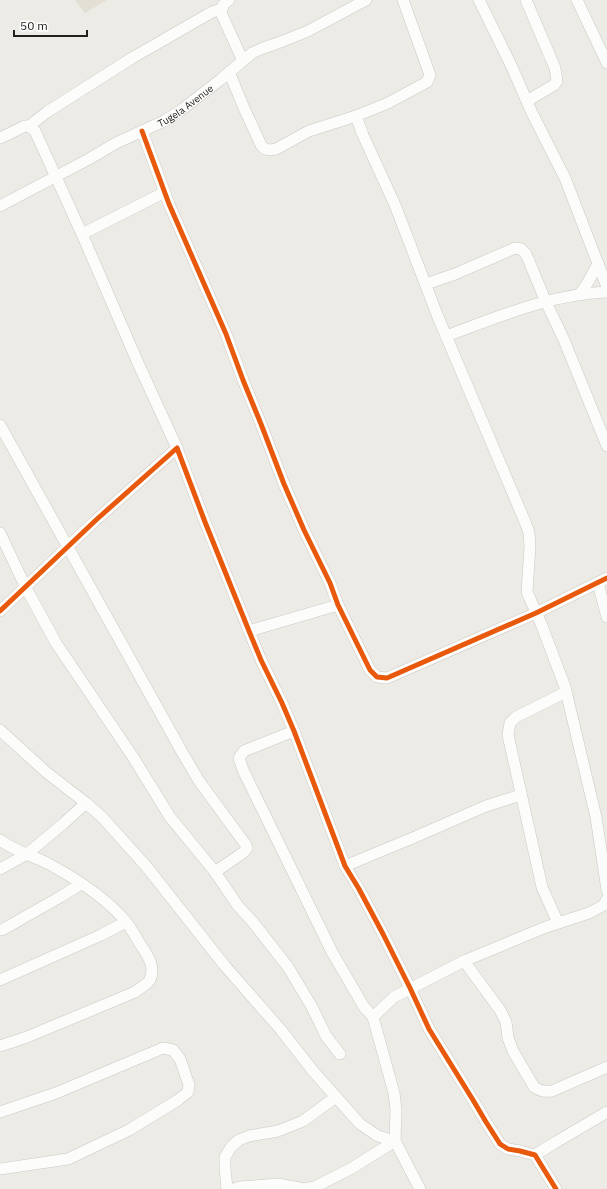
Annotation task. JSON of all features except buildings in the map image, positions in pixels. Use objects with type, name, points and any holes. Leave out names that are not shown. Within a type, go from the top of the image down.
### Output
[{"type":"street","points":[[229,0],[222,6],[222,15],[243,61]]},
{"type":"street","name":"Tugela Avenue","points":[[0,206],[55,178],[116,143],[164,121],[180,111],[252,53],[308,31],[366,0]]},
{"type":"street","points":[[229,72],[244,108],[264,149],[276,149],[309,131],[356,116],[388,103],[427,82],[430,75],[403,0]]},
{"type":"street","points":[[479,0],[565,178],[607,288]]},
{"type":"street","points":[[526,0],[555,68],[557,81],[554,85],[527,101]]},
{"type":"street","points":[[577,0],[607,62]]},
{"type":"street","points":[[0,138],[25,126],[29,126],[47,112],[132,58],[212,12],[222,9]]},
{"type":"street","points":[[356,116],[363,135],[395,205],[446,336],[529,533],[530,546],[527,592],[566,692],[604,846],[607,890]]},
{"type":"street","points":[[29,126],[34,131],[82,234],[177,448],[249,631],[294,731],[345,866],[383,934],[429,1029],[500,1144],[508,1149],[535,1155],[556,1189]]},
{"type":"street","points":[[142,131],[165,192],[226,334],[242,380],[262,424],[287,490],[304,530],[330,583],[338,605],[370,670],[377,677],[387,678],[536,613],[602,581],[607,616]]},
{"type":"street","points":[[82,234],[165,192]]},
{"type":"street","points":[[426,284],[455,274],[515,248],[520,249],[526,254],[564,340],[607,446]]},
{"type":"street","points":[[580,294],[598,264]]},
{"type":"street","points":[[446,336],[529,306],[580,294],[607,292]]},
{"type":"street","points":[[0,424],[199,781],[246,845],[247,848],[244,852],[215,872]]},
{"type":"street","points":[[0,611],[96,520],[177,448]]},
{"type":"street","points":[[0,534],[26,588],[56,643],[133,757],[170,817],[215,872],[238,906],[252,921],[288,967],[312,1007],[326,1036],[340,1054]]},
{"type":"street","points":[[249,631],[338,605]]},
{"type":"street","points":[[558,923],[542,887],[508,735],[510,723],[516,717],[566,692]]},
{"type":"street","points":[[0,730],[46,772],[86,803],[102,818],[146,866],[225,966],[281,1030],[313,1071],[360,1124],[378,1136],[395,1141]]},
{"type":"street","points":[[294,731],[244,751],[240,758],[243,770],[332,952],[364,1007],[373,1017],[394,1093],[396,1110],[395,1141],[420,1189]]},
{"type":"street","points":[[345,866],[486,806],[521,795]]},
{"type":"street","points":[[0,869],[27,854],[86,803]]},
{"type":"street","points":[[0,840],[9,847],[47,863],[95,892],[126,922],[150,961],[152,974],[149,981],[135,992],[27,1037],[0,1046]]},
{"type":"street","points":[[2,930],[81,884]]},
{"type":"street","points":[[373,1017],[394,997],[410,988],[464,961],[546,927],[589,913],[604,905],[607,899]]},
{"type":"street","points":[[0,980],[101,935],[126,922]]},
{"type":"street","points":[[464,961],[500,1010],[506,1022],[508,1038],[513,1051],[534,1086],[539,1091],[552,1091],[607,1068]]},
{"type":"street","points":[[0,1112],[56,1093],[163,1048],[173,1050],[180,1059],[189,1085],[188,1092],[178,1100],[129,1130],[68,1159],[0,1169]]},
{"type":"street","points":[[227,1189],[225,1157],[240,1140],[249,1136],[278,1131],[303,1121],[336,1097]]},
{"type":"street","points":[[535,1155],[607,1112]]},
{"type":"street","points":[[234,1189],[240,1187],[278,1184],[304,1188],[315,1187],[352,1168],[395,1141]]},
{"type":"shaded area","points":[[75,0],[107,0],[85,13]]},
{"type":"cycle path","points":[[142,131],[169,204],[226,334],[284,484],[304,530],[330,583],[338,605],[370,670],[377,677],[387,678],[536,613],[607,578]]},
{"type":"cycle path","points":[[0,611],[96,520],[177,448],[249,631],[294,731],[345,866],[383,934],[429,1029],[500,1144],[508,1149],[535,1155],[556,1189]]}]
